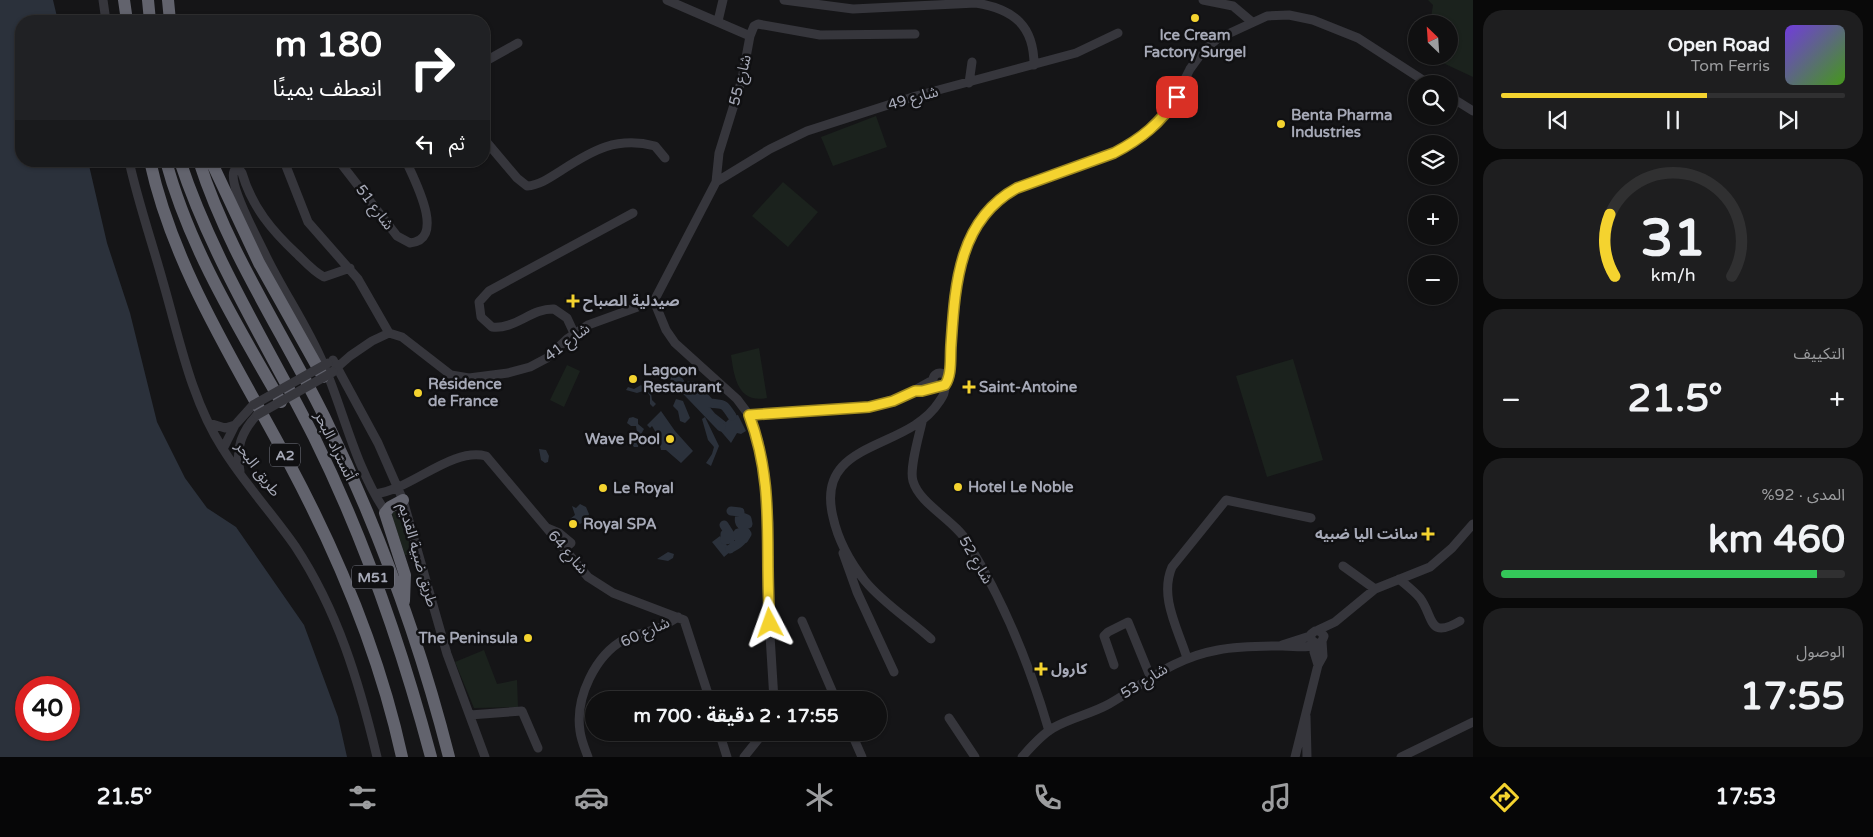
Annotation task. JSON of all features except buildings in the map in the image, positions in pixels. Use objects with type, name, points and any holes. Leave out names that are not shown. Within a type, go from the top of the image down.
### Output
[{"type":"highway","points":[[124,0],[126,15]]},
{"type":"highway","points":[[148,0],[149,15]]},
{"type":"highway","points":[[168,0],[169,15]]},
{"type":"highway","name":"طريق البحر","points":[[152,167],[160,197],[188,273],[203,305],[290,464],[322,527],[367,638],[402,757]]},
{"type":"highway","points":[[168,167],[194,240],[278,397]]},
{"type":"highway","name":"أتستراد البحر","points":[[182,167],[211,241],[314,438],[340,493],[402,660],[431,757]]},
{"type":"highway","name":"أتستراد البحر","points":[[201,167],[218,214],[238,257],[339,449],[404,606],[449,757]]},
{"type":"highway","points":[[213,167],[259,263],[329,368]]},
{"type":"highway","points":[[403,500],[385,511],[405,575],[404,606]]},
{"type":"street","points":[[103,0],[105,15]]},
{"type":"street","name":"شارع 55","points":[[667,0],[750,36],[742,78],[719,153],[716,182]]},
{"type":"street","points":[[718,21],[723,0]]},
{"type":"street","points":[[784,0],[854,9],[966,4],[991,5],[1011,14],[1021,22],[1032,45],[1034,65]]},
{"type":"street","points":[[1204,0],[1233,6],[1252,22]]},
{"type":"street","points":[[749,415],[869,407],[893,401],[915,391],[922,391],[940,381],[950,371],[955,292],[964,250],[973,231],[994,204],[1017,188],[1114,153],[1144,136],[1170,109],[1190,69],[1203,51],[1217,39],[1252,22],[1278,14],[1313,20],[1358,38],[1415,75]]},
{"type":"street","points":[[750,36],[754,26],[758,24],[820,35],[915,34]]},
{"type":"street","name":"شارع 49","points":[[716,182],[770,149],[807,131],[916,96],[1076,53],[1118,33]]},
{"type":"street","points":[[490,59],[518,43]]},
{"type":"street","points":[[969,82],[972,62]]},
{"type":"street","points":[[1458,102],[1473,111]]},
{"type":"street","points":[[490,146],[521,183],[533,185],[548,180],[582,157],[622,141],[655,146],[665,158]]},
{"type":"street","name":"طريق البحر","points":[[131,167],[183,352],[209,423],[222,449],[295,546],[326,598],[338,624],[362,694],[377,757]]},
{"type":"street","points":[[241,473],[238,461],[242,436],[257,415],[278,397],[350,356],[372,341],[389,333],[365,290],[350,268],[308,222],[286,167]]},
{"type":"street","name":"شارع 51","points":[[345,167],[397,236],[410,243],[420,240],[425,234],[429,220],[408,167]]},
{"type":"street","points":[[350,268],[324,277],[314,271],[267,224],[258,211],[242,173],[239,169],[234,171],[233,177],[245,212],[276,278],[321,358],[344,423],[375,494],[385,511]]},
{"type":"street","points":[[716,182],[654,301],[666,330],[675,344],[737,399],[749,415],[759,442],[768,509],[767,587],[774,691]]},
{"type":"street","points":[[574,333],[567,318],[554,309],[540,311],[506,326],[492,327],[481,317],[479,302],[488,291],[633,213]]},
{"type":"street","name":"شارع 41","points":[[389,333],[407,340],[443,371],[451,375],[469,378],[508,373],[530,367],[554,352],[574,333],[597,320],[654,301]]},
{"type":"street","name":"طريق ضبية القديم","points":[[329,368],[378,443],[403,500],[439,628],[485,757]]},
{"type":"street","points":[[894,672],[857,592],[840,543],[830,504],[830,491],[838,468],[851,458],[922,422],[932,413],[939,402],[936,392],[940,381]]},
{"type":"street","points":[[222,449],[234,424],[253,405],[278,397]]},
{"type":"street","name":"شارع 52","points":[[922,422],[912,475],[915,487],[951,522],[967,541],[1006,616],[1049,731]]},
{"type":"street","points":[[209,423],[225,428],[234,424]]},
{"type":"street","name":"شارع 64","points":[[375,494],[398,488],[451,461],[479,454],[486,456],[580,568],[598,584],[631,601],[678,617]]},
{"type":"street","points":[[1187,658],[1168,603],[1168,578],[1177,561],[1226,500],[1311,518]]},
{"type":"street","points":[[1318,665],[1317,643],[1323,634],[1318,630],[1335,622],[1375,589],[1430,568],[1452,548],[1473,524]]},
{"type":"street","points":[[840,543],[866,582],[932,639]]},
{"type":"street","points":[[1343,566],[1375,589]]},
{"type":"street","points":[[1399,579],[1419,597],[1430,622],[1436,627],[1445,628],[1460,621]]},
{"type":"street","points":[[678,617],[687,624],[707,691]]},
{"type":"street","name":"شارع 60","points":[[588,757],[580,732],[579,718],[583,694],[591,674],[612,648],[623,640],[651,631],[678,617]]},
{"type":"street","points":[[802,621],[832,691]]},
{"type":"street","points":[[1114,665],[1104,636],[1128,622],[1150,676]]},
{"type":"street","points":[[1317,643],[1331,631],[1335,622]]},
{"type":"street","points":[[1295,757],[1318,665],[1323,656],[1317,643]]},
{"type":"street","name":"شارع 53","points":[[1282,645],[1300,648],[1317,643]]},
{"type":"street","name":"شارع 53","points":[[1022,757],[1049,731],[1107,704],[1150,676],[1187,658],[1218,650],[1317,643]]},
{"type":"street","name":"شارع 52","points":[[1042,709],[1058,726]]},
{"type":"street","points":[[470,715],[522,711],[538,748]]},
{"type":"street","points":[[1306,711],[1307,757]]},
{"type":"street","points":[[949,718],[975,757]]},
{"type":"street","points":[[1401,757],[1473,722]]},
{"type":"street","points":[[723,741],[727,757]]},
{"type":"street","points":[[744,757],[757,741]]},
{"type":"street","points":[[854,741],[862,757]]},
{"type":"shaded area","points":[[0,0],[53,0],[57,15],[15,15],[15,167],[89,167],[107,243],[130,313],[157,422],[185,478],[207,508],[236,527],[304,625],[338,717],[347,757],[0,757]]},
{"type":"shaded area","points":[[1428,0],[1473,0],[1473,77],[1447,65],[1458,65],[1458,15],[1431,15],[1433,5]]},
{"type":"shaded area","points":[[876,116],[887,147],[833,166],[821,137]]},
{"type":"shaded area","points":[[783,182],[818,212],[788,247],[752,216]]},
{"type":"shaded area","points":[[759,348],[767,398],[757,399],[744,393],[739,387],[731,355]]},
{"type":"shaded area","points":[[1293,359],[1323,460],[1267,477],[1236,376]]},
{"type":"shaded area","points":[[567,365],[580,371],[564,407],[550,400]]},
{"type":"shaded area","points":[[641,385],[643,387],[650,386],[652,400],[656,404],[653,407],[650,404],[650,396],[646,390],[637,393],[626,390],[628,387],[634,389]]},
{"type":"shaded area","points":[[676,399],[683,401],[690,418],[685,423],[680,421],[678,411],[673,406]]},
{"type":"shaded area","name":"Wave Pool","points":[[661,411],[675,431],[693,451],[681,463],[666,450],[661,450],[658,436],[652,426],[650,428],[647,425]]},
{"type":"shaded area","points":[[738,415],[746,431],[741,434],[737,433],[731,443],[719,429],[732,416]]},
{"type":"shaded area","points":[[705,417],[719,446],[711,466],[706,463],[714,447],[708,440],[702,419]]},
{"type":"shaded area","points":[[629,418],[638,419],[638,424],[644,429],[639,438],[638,447],[634,447],[628,439],[628,434],[637,433],[636,426],[631,426],[627,423]]},
{"type":"shaded area","points":[[539,449],[546,450],[549,456],[548,462],[545,463],[541,460]]},
{"type":"shaded area","points":[[580,504],[586,507],[589,514],[587,520],[580,524],[570,519],[575,515],[572,506],[576,508]]},
{"type":"shaded area","points":[[395,511],[405,527],[412,554],[405,555],[393,519],[392,513]]},
{"type":"shaded area","points":[[720,536],[731,551],[724,557],[712,542]]},
{"type":"shaded area","points":[[668,552],[674,554],[673,558],[668,561],[657,559]]},
{"type":"shaded area","points":[[484,650],[497,684],[517,680],[518,707],[474,708],[455,662]]},
{"type":"waterway","points":[[680,377],[688,389],[697,395],[706,408],[725,423]]},
{"type":"waterway","points":[[675,379],[721,427]]},
{"type":"waterway","points":[[689,386],[694,386],[710,403],[725,406],[732,416]]},
{"type":"waterway","points":[[691,392],[708,407],[723,425]]},
{"type":"waterway","points":[[730,549],[740,542],[742,540],[744,538],[744,532],[738,533],[737,536],[741,540],[744,539],[747,534],[743,528],[742,526],[742,525],[740,521],[742,518],[746,519],[747,524],[743,526],[742,525],[741,524],[740,522],[740,520],[740,518],[742,517],[747,519],[748,524],[743,526],[741,524],[740,523],[739,520],[740,512],[731,511]]},
{"type":"waterway","points":[[724,525],[731,536],[730,539],[725,540],[725,534]]},
{"type":"place","name":"Ice Cream Factory Surgel","points":[[1195,18]]},
{"type":"place","name":"Benta Pharma Industries","points":[[1281,124]]},
{"type":"place","name":"صيدلية الصباح","points":[[573,301]]},
{"type":"place","name":"Lagoon Restaurant","points":[[633,379]]},
{"type":"place","name":"Saint-Antoine","points":[[969,387]]},
{"type":"place","name":"Résidence de France","points":[[418,393]]},
{"type":"place","name":"Wave Pool","points":[[670,439]]},
{"type":"place","name":"Hotel Le Noble","points":[[958,487]]},
{"type":"place","name":"Le Royal","points":[[603,488]]},
{"type":"place","name":"Royal SPA","points":[[573,524]]},
{"type":"place","name":"سانت اليا ضبيه","points":[[1428,534]]},
{"type":"place","name":"The Peninsula","points":[[528,638]]},
{"type":"place","name":"كارول","points":[[1041,669]]},
{"type":"route","points":[[770,623],[767,587],[768,509],[759,442],[749,415],[869,407],[893,401],[915,391],[930,390],[936,386],[942,387],[945,385],[951,365],[954,300],[958,268],[973,231],[982,218],[1004,195],[1017,188],[1114,153],[1128,146],[1144,136],[1160,121],[1177,97]]}]
